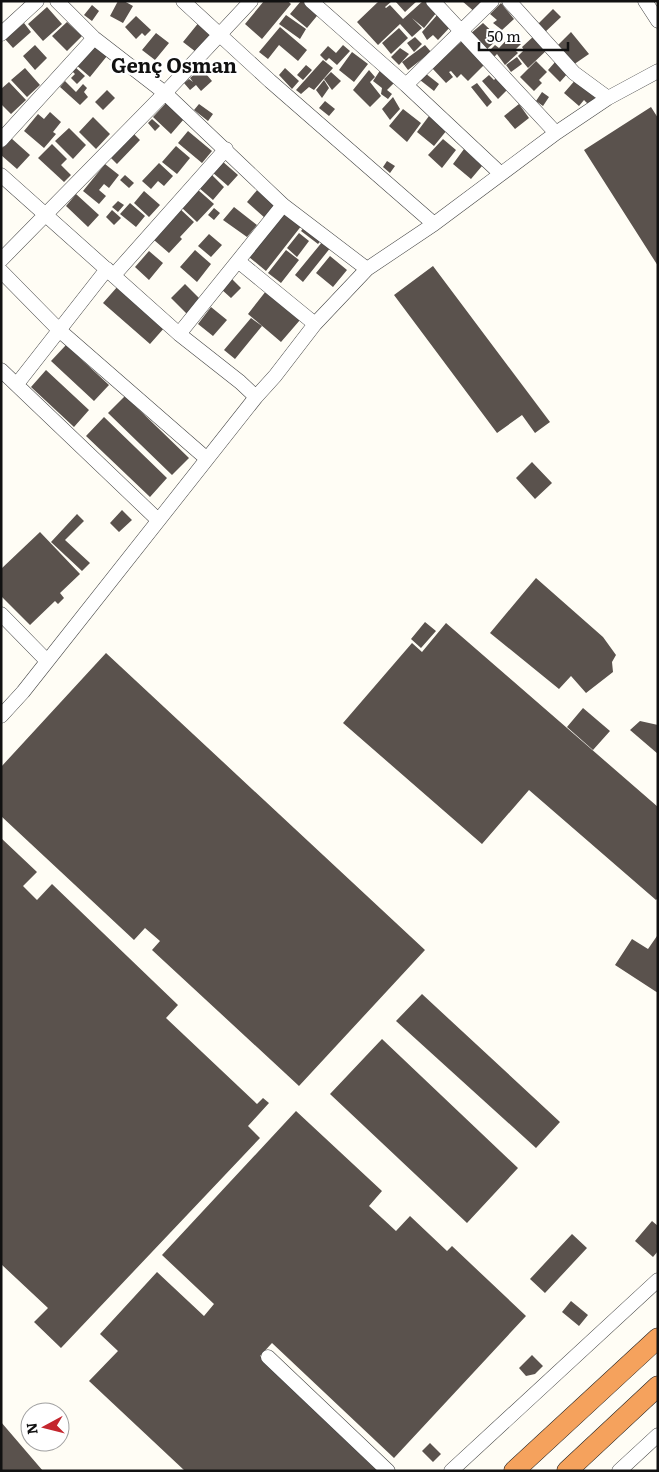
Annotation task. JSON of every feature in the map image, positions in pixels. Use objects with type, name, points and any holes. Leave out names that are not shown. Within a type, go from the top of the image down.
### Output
[{"type":"highway","points":[[514,1471],[658,1338]]},
{"type":"highway","points":[[566,1471],[658,1386]]},
{"type":"street","points":[[1,34],[37,1]]},
{"type":"street","points":[[57,1],[94,38],[166,93],[283,205],[367,269]]},
{"type":"street","points":[[183,1],[434,224]]},
{"type":"street","points":[[1,260],[166,93],[251,1]]},
{"type":"street","points":[[311,1],[406,85],[501,174]]},
{"type":"street","points":[[433,1],[556,133]]},
{"type":"street","points":[[406,85],[492,1]]},
{"type":"street","points":[[509,1],[574,72],[608,98]]},
{"type":"street","points":[[645,1],[658,21]]},
{"type":"street","points":[[1,140],[94,38]]},
{"type":"street","points":[[1,716],[47,661],[315,324],[367,269],[434,224],[556,133],[608,98],[658,71]]},
{"type":"street","points":[[16,384],[59,330],[226,149]]},
{"type":"street","points":[[1,175],[180,334],[256,397]]},
{"type":"street","points":[[180,334],[283,205]]},
{"type":"street","points":[[238,261],[315,324]]},
{"type":"street","points":[[1,272],[59,330],[207,459]]},
{"type":"street","points":[[1,370],[158,520]]},
{"type":"street","points":[[1,614],[47,661]]},
{"type":"street","points":[[451,1471],[658,1280]]},
{"type":"street","points":[[268,1357],[388,1471]]},
{"type":"street","points":[[619,1471],[658,1435]]},
{"type":"building","points":[[118,1],[124,1],[133,6],[123,23],[110,16]]},
{"type":"building","points":[[264,1],[288,1],[291,4],[262,39],[245,24]]},
{"type":"building","points":[[301,1],[310,1],[321,11],[307,28],[290,14]]},
{"type":"building","points":[[379,1],[392,1],[385,7],[390,5],[403,19],[423,1],[426,1],[437,12],[424,28],[412,18],[422,28],[412,37],[400,24],[378,45],[357,22]]},
{"type":"building","points":[[395,1],[417,1],[405,12]]},
{"type":"building","points":[[462,1],[484,1],[476,13]]},
{"type":"building","points":[[501,3],[514,19],[502,30],[493,23],[497,20],[490,14]]},
{"type":"building","points":[[92,5],[99,11],[92,21],[84,15]]},
{"type":"building","points":[[47,7],[62,24],[43,41],[28,24]]},
{"type":"building","points":[[553,9],[561,17],[543,34],[536,26]]},
{"type":"building","points":[[438,14],[451,26],[438,40],[433,35],[427,40],[422,32]]},
{"type":"building","points":[[286,15],[306,29],[300,39],[279,24]]},
{"type":"building","points":[[136,16],[151,30],[145,36],[142,33],[136,39],[125,27]]},
{"type":"building","points":[[200,21],[213,32],[196,52],[183,42]]},
{"type":"building","points":[[67,22],[82,36],[67,51],[52,36]]},
{"type":"building","points":[[24,23],[31,32],[13,48],[5,39]]},
{"type":"building","points":[[483,23],[499,38],[486,50],[470,34]]},
{"type":"building","points":[[280,27],[307,50],[298,61],[279,45],[268,59],[259,52]]},
{"type":"building","points":[[399,28],[408,38],[391,54],[382,43]]},
{"type":"building","points":[[571,32],[589,54],[573,65],[557,46]]},
{"type":"building","points":[[156,33],[169,43],[155,60],[142,50]]},
{"type":"building","points":[[513,33],[522,43],[515,50],[518,53],[505,65],[497,54],[494,57],[489,51],[495,45],[499,48]]},
{"type":"building","points":[[535,35],[548,49],[528,68],[518,56],[524,50],[522,47]]},
{"type":"building","points":[[415,37],[422,44],[414,52],[407,43]]},
{"type":"building","points":[[463,40],[485,64],[468,81],[461,74],[457,78],[451,71],[449,72],[453,77],[446,83],[432,68]]},
{"type":"building","points":[[93,43],[107,56],[90,77],[75,64]]},
{"type":"building","points":[[35,45],[47,58],[35,70],[23,56]]},
{"type":"building","points":[[343,45],[350,51],[337,65],[329,58],[326,61],[320,55],[328,46],[336,53]]},
{"type":"building","points":[[425,45],[431,52],[408,70],[402,62]]},
{"type":"building","points":[[400,48],[409,54],[399,65],[391,57]]},
{"type":"building","points":[[352,52],[368,64],[354,82],[339,70]]},
{"type":"building","points":[[517,57],[522,64],[511,72],[506,65]]},
{"type":"building","points":[[323,60],[333,68],[314,90],[309,87],[301,94],[296,90]]},
{"type":"building","points":[[536,61],[547,72],[539,80],[542,83],[534,91],[520,77]]},
{"type":"building","points":[[556,61],[568,73],[560,82],[548,70]]},
{"type":"building","points":[[306,65],[312,70],[303,80],[297,75]]},
{"type":"building","points":[[75,67],[85,76],[77,84],[71,78],[75,74],[72,71]]},
{"type":"building","points":[[25,68],[40,85],[27,97],[11,80]]},
{"type":"building","points":[[201,68],[212,81],[201,91],[196,85],[190,90],[184,83],[189,79],[193,82],[190,78]]},
{"type":"building","points":[[285,68],[299,81],[292,89],[279,75]]},
{"type":"building","points":[[381,69],[395,82],[387,90],[392,94],[388,99],[381,94],[382,88],[373,81]]},
{"type":"building","points":[[369,70],[375,77],[370,82],[381,96],[370,107],[353,90]]},
{"type":"building","points":[[331,72],[341,81],[332,90],[324,79]]},
{"type":"building","points":[[425,73],[439,84],[434,91],[420,80]]},
{"type":"building","points":[[489,75],[494,80],[498,76],[509,88],[498,99],[482,81]]},
{"type":"building","points":[[577,78],[597,95],[589,105],[584,100],[579,106],[564,93]]},
{"type":"building","points":[[324,80],[329,88],[322,98],[316,90]]},
{"type":"building","points":[[65,81],[76,92],[83,84],[87,88],[84,92],[88,97],[80,105],[60,87]]},
{"type":"building","points":[[9,82],[26,100],[11,114],[1,104],[1,89]]},
{"type":"building","points":[[477,83],[492,102],[487,107],[471,87]]},
{"type":"building","points":[[107,90],[115,98],[103,110],[95,102]]},
{"type":"building","points":[[542,92],[549,97],[543,106],[536,101]]},
{"type":"building","points":[[393,97],[400,109],[390,120],[382,109]]},
{"type":"building","points":[[325,101],[335,109],[329,116],[319,108]]},
{"type":"building","points":[[166,103],[184,119],[171,134],[153,117]]},
{"type":"building","points":[[199,104],[213,114],[208,121],[194,110]]},
{"type":"building","points":[[519,104],[529,118],[515,129],[504,116]]},
{"type":"building","points":[[651,107],[658,118],[658,266],[584,150]]},
{"type":"building","points":[[403,109],[421,123],[407,142],[389,126]]},
{"type":"building","points":[[50,112],[61,122],[53,132],[56,134],[44,148],[24,131],[38,114],[44,119]]},
{"type":"building","points":[[429,116],[447,130],[434,146],[417,132]]},
{"type":"building","points":[[93,117],[110,134],[96,149],[79,132]]},
{"type":"building","points":[[152,119],[160,126],[155,131],[148,123]]},
{"type":"building","points":[[69,128],[86,145],[73,159],[55,141]]},
{"type":"building","points":[[188,131],[212,151],[202,163],[178,143]]},
{"type":"building","points":[[133,133],[140,140],[117,164],[110,157]]},
{"type":"building","points":[[11,138],[30,155],[17,169],[1,155],[1,149]]},
{"type":"building","points":[[443,139],[456,150],[442,168],[428,155]]},
{"type":"building","points":[[52,144],[67,159],[61,165],[71,175],[64,182],[38,158]]},
{"type":"building","points":[[176,146],[190,158],[177,174],[162,162]]},
{"type":"building","points":[[464,149],[482,166],[471,179],[453,164]]},
{"type":"building","points":[[222,161],[238,175],[228,186],[212,172]]},
{"type":"building","points":[[387,161],[395,166],[390,173],[383,167]]},
{"type":"building","points":[[159,163],[173,176],[164,186],[158,181],[151,189],[142,181]]},
{"type":"building","points":[[105,164],[119,175],[109,188],[104,184],[99,190],[106,196],[99,204],[83,191]]},
{"type":"building","points":[[210,173],[224,187],[213,200],[198,187]]},
{"type":"building","points":[[125,175],[134,183],[129,188],[120,180]]},
{"type":"building","points":[[197,189],[214,204],[197,222],[181,207]]},
{"type":"building","points":[[258,189],[277,205],[265,218],[247,202]]},
{"type":"building","points":[[144,191],[160,205],[149,217],[134,203]]},
{"type":"building","points":[[76,194],[99,215],[88,227],[66,206]]},
{"type":"building","points":[[118,201],[124,205],[118,212],[112,207]]},
{"type":"building","points":[[130,203],[145,216],[136,227],[120,214]]},
{"type":"building","points":[[234,207],[257,225],[247,237],[223,220]]},
{"type":"building","points":[[179,208],[194,222],[169,253],[154,240]]},
{"type":"building","points":[[214,208],[220,213],[214,220],[208,215]]},
{"type":"building","points":[[112,210],[121,218],[114,225],[106,217]]},
{"type":"building","points":[[285,212],[302,225],[266,271],[249,257]]},
{"type":"building","points":[[305,226],[322,239],[318,244],[301,231]]},
{"type":"building","points":[[299,233],[309,241],[297,257],[287,248]]},
{"type":"building","points":[[209,234],[222,245],[211,257],[198,246]]},
{"type":"building","points":[[323,241],[331,247],[303,282],[295,275]]},
{"type":"building","points":[[195,250],[211,264],[197,282],[180,267]]},
{"type":"building","points":[[286,250],[299,260],[281,283],[268,273]]},
{"type":"building","points":[[149,251],[163,263],[149,280],[135,267]]},
{"type":"building","points":[[330,256],[347,270],[333,287],[316,273]]},
{"type":"building","points":[[433,266],[550,422],[535,433],[522,415],[497,433],[394,295]]},
{"type":"building","points":[[231,278],[241,288],[231,298],[221,289]]},
{"type":"building","points":[[185,284],[201,300],[187,314],[171,298]]},
{"type":"building","points":[[118,286],[165,327],[150,344],[103,303]]},
{"type":"building","points":[[266,291],[300,320],[281,342],[248,314]]},
{"type":"building","points":[[211,307],[227,320],[213,336],[198,324]]},
{"type":"building","points":[[251,318],[262,326],[235,359],[224,350]]},
{"type":"building","points":[[66,345],[109,385],[94,401],[51,361]]},
{"type":"building","points":[[46,370],[89,410],[74,427],[31,387]]},
{"type":"building","points":[[125,396],[189,458],[172,475],[108,413]]},
{"type":"building","points":[[104,417],[167,478],[150,497],[86,436]]},
{"type":"building","points":[[532,462],[552,483],[535,499],[516,478]]},
{"type":"building","points":[[122,510],[132,520],[119,532],[110,523]]},
{"type":"building","points":[[77,514],[84,521],[65,540],[90,563],[82,571],[51,542]]},
{"type":"building","points":[[40,532],[80,574],[60,593],[64,598],[58,604],[55,601],[30,625],[1,596],[1,569]]},
{"type":"building","points":[[536,578],[603,637],[616,655],[612,662],[613,672],[586,693],[571,676],[559,689],[490,633]]},
{"type":"building","points":[[425,622],[436,631],[421,648],[411,639]]},
{"type":"building","points":[[446,623],[658,807],[658,898],[656,900],[529,790],[482,844],[343,723],[412,643],[422,652]]},
{"type":"building","points":[[106,653],[425,950],[299,1086],[152,950],[160,941],[145,928],[134,940],[1,816],[1,767]]},
{"type":"building","points":[[583,708],[610,731],[593,750],[567,727]]},
{"type":"building","points":[[640,721],[658,725],[658,754],[630,730]]},
{"type":"building","points":[[1,838],[37,872],[23,886],[37,900],[52,884],[178,1005],[166,1018],[257,1104],[263,1098],[269,1103],[248,1126],[260,1138],[61,1348],[34,1322],[48,1308],[1,1264]]},
{"type":"building","points":[[657,936],[658,993],[615,965],[632,939],[648,949]]},
{"type":"building","points":[[422,994],[560,1122],[536,1148],[396,1021]]},
{"type":"building","points":[[382,1039],[518,1168],[467,1223],[330,1094]]},
{"type":"building","points":[[296,1111],[382,1191],[369,1206],[396,1231],[410,1216],[447,1251],[452,1246],[526,1316],[394,1458],[272,1343],[260,1356],[383,1471],[185,1471],[89,1381],[118,1351],[100,1334],[157,1272],[204,1316],[214,1304],[162,1255]]},
{"type":"building","points":[[652,1221],[658,1226],[658,1251],[653,1257],[635,1241]]},
{"type":"building","points":[[572,1234],[587,1248],[545,1293],[530,1279]]},
{"type":"building","points":[[571,1301],[588,1315],[579,1326],[562,1312]]},
{"type":"building","points":[[532,1355],[543,1366],[535,1374],[526,1376],[519,1368]]},
{"type":"building","points":[[1,1422],[20,1444],[20,1452],[27,1452],[43,1471],[1,1471]]},
{"type":"building","points":[[430,1443],[441,1454],[433,1462],[422,1451]]},
{"type":"district","name":"Genç Osman","points":[[174,64]]}]
